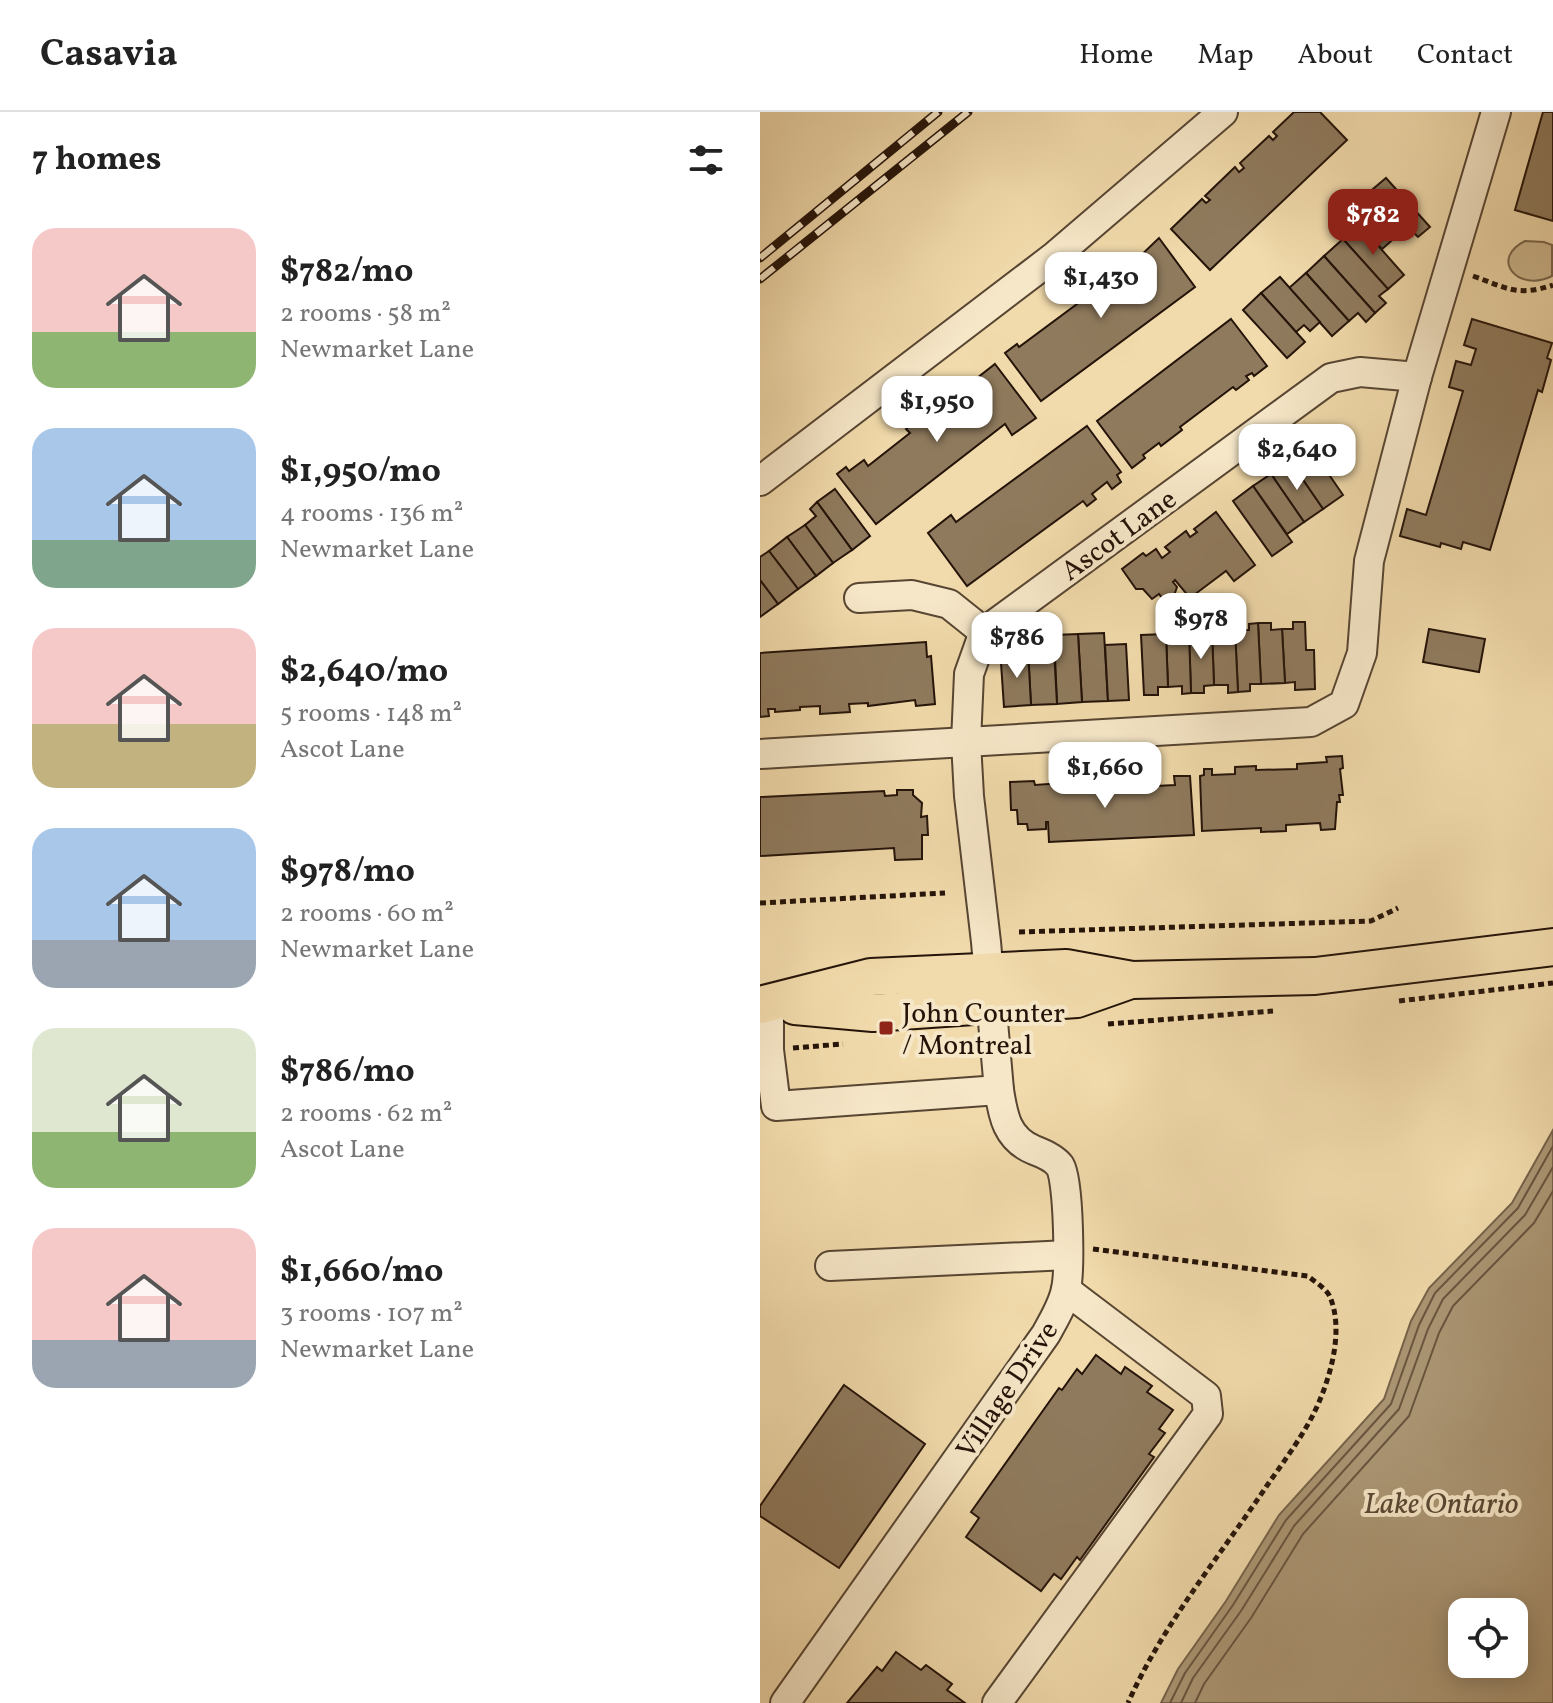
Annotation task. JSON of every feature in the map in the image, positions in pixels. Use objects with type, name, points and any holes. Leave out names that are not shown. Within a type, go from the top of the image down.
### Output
[{"type":"main road","points":[[765,1004],[871,977],[991,987],[1077,999],[1132,980],[1315,976],[1553,947]]},
{"type":"street","points":[[760,481],[1055,256],[1223,112]]},
{"type":"street","points":[[760,754],[1311,722],[1344,704],[1362,653],[1369,561],[1417,377],[1496,112]]},
{"type":"street","name":"Ascot Lane","points":[[984,632],[1331,378],[1360,372],[1417,377]]},
{"type":"street","points":[[859,598],[912,595],[949,604],[984,632],[969,674],[966,742],[969,796],[991,987]]},
{"type":"street","name":"Village Drive","points":[[785,1703],[1046,1334],[1059,1312],[1066,1290],[1065,1186],[1060,1167],[1011,1135],[1003,1114],[991,987]]},
{"type":"street","points":[[765,1004],[776,1106],[999,1090]]},
{"type":"street","points":[[830,1266],[1068,1255]]},
{"type":"street","points":[[997,1703],[1208,1414],[1206,1396],[1066,1290]]},
{"type":"path","points":[[1450,267],[1516,291],[1530,292],[1553,285]]},
{"type":"path","points":[[760,903],[945,893]]},
{"type":"path","points":[[1019,932],[1371,921],[1398,908]]},
{"type":"shaded area","points":[[1525,241],[1552,245],[1552,276],[1528,280],[1512,272],[1509,256],[1514,248]]},
{"type":"water","name":"Lake Ontario","points":[[1553,1130],[1553,1703],[1161,1703],[1178,1669],[1226,1601],[1279,1515],[1384,1399],[1411,1321],[1429,1288],[1512,1203]]},
{"type":"building","points":[[1294,112],[1320,112],[1347,140],[1210,270],[1171,229],[1202,199],[1206,203],[1210,200],[1205,196],[1235,167],[1239,172],[1244,168],[1240,163],[1269,136],[1273,140],[1277,136],[1273,132]]},
{"type":"building","points":[[1543,112],[1553,112],[1553,221],[1515,210]]},
{"type":"building","points":[[1386,178],[1430,227],[1418,237],[1411,230],[1405,236],[1367,194]]},
{"type":"building","points":[[1367,194],[1405,236],[1402,239],[1398,235],[1382,249],[1348,212]]},
{"type":"building","points":[[1359,224],[1404,275],[1388,289],[1343,239]]},
{"type":"building","points":[[1159,238],[1195,287],[1041,401],[1005,353],[1017,344],[1019,347],[1081,301],[1079,298],[1094,287],[1096,290],[1110,279],[1108,276],[1130,260],[1133,263]]},
{"type":"building","points":[[1343,239],[1388,289],[1379,296],[1386,303],[1375,313],[1324,256]]},
{"type":"building","points":[[1324,256],[1375,313],[1366,322],[1358,313],[1349,321],[1306,273]]},
{"type":"building","points":[[1306,273],[1349,321],[1332,336],[1289,288]]},
{"type":"building","points":[[1280,277],[1320,322],[1310,331],[1304,325],[1296,332],[1261,293]]},
{"type":"building","points":[[1261,293],[1305,342],[1287,358],[1243,310]]},
{"type":"building","points":[[1231,319],[1267,366],[1254,376],[1252,373],[1246,376],[1249,380],[1236,390],[1233,387],[1180,427],[1182,430],[1161,446],[1159,443],[1143,455],[1145,458],[1132,468],[1097,421]]},
{"type":"building","points":[[1472,319],[1552,343],[1547,358],[1551,360],[1542,392],[1538,390],[1490,550],[1463,542],[1461,549],[1441,543],[1440,547],[1400,536],[1407,509],[1426,515],[1463,391],[1449,387],[1456,361],[1471,365],[1476,349],[1464,345]]},
{"type":"building","points":[[995,364],[1036,418],[1012,435],[1005,424],[876,524],[837,474],[846,467],[849,471],[864,460],[868,466],[910,433],[906,429],[928,411],[932,416],[941,409],[944,414],[949,410],[946,406],[969,388],[972,392],[977,388],[972,382]]},
{"type":"building","points":[[1087,426],[1121,472],[1117,475],[1121,482],[1112,489],[1107,482],[1092,494],[1096,499],[1087,506],[1083,501],[967,586],[928,533],[951,515],[956,522]]},
{"type":"building","points":[[1310,447],[1343,495],[1323,509],[1290,461]]},
{"type":"building","points":[[1290,461],[1323,509],[1304,522],[1271,474]]},
{"type":"building","points":[[1271,474],[1304,522],[1287,534],[1253,486]]},
{"type":"building","points":[[1253,486],[1292,542],[1272,556],[1233,501]]},
{"type":"building","points":[[835,489],[870,536],[852,550],[817,502]]},
{"type":"building","points":[[817,502],[852,550],[833,563],[805,525],[816,516],[810,509]]},
{"type":"building","points":[[1216,512],[1255,565],[1234,581],[1226,571],[1190,598],[1175,580],[1175,593],[1168,598],[1162,598],[1159,594],[1152,599],[1143,589],[1136,589],[1122,569],[1143,553],[1146,556],[1156,549],[1162,558],[1170,552],[1165,547],[1186,531],[1190,537],[1197,532],[1194,529]]},
{"type":"building","points":[[805,525],[833,563],[816,576],[787,537]]},
{"type":"building","points":[[787,537],[816,576],[798,589],[769,551]]},
{"type":"building","points":[[769,551],[798,589],[778,604],[760,580],[760,557]]},
{"type":"building","points":[[760,580],[778,604],[760,617]]},
{"type":"building","points":[[1293,622],[1305,622],[1306,650],[1314,650],[1315,689],[1295,690],[1295,682],[1285,683],[1282,629],[1293,629]]},
{"type":"building","points":[[1258,623],[1271,623],[1271,630],[1282,629],[1285,683],[1261,684]]},
{"type":"building","points":[[1258,623],[1261,684],[1250,684],[1250,691],[1238,692],[1235,630],[1249,630],[1249,624]]},
{"type":"building","points":[[1429,629],[1485,639],[1479,672],[1423,662]]},
{"type":"building","points":[[1235,630],[1238,692],[1228,693],[1228,685],[1214,685],[1212,631]]},
{"type":"building","points":[[1212,631],[1214,685],[1204,686],[1204,693],[1191,693],[1189,632]]},
{"type":"building","points":[[1189,632],[1191,693],[1182,694],[1182,686],[1168,687],[1166,634]]},
{"type":"building","points":[[1104,633],[1108,701],[1082,702],[1078,634]]},
{"type":"building","points":[[1078,634],[1082,702],[1057,704],[1054,635]]},
{"type":"building","points":[[1166,634],[1168,687],[1158,687],[1158,695],[1144,695],[1141,635]]},
{"type":"building","points":[[926,642],[927,657],[931,656],[935,704],[916,706],[915,700],[868,706],[868,703],[849,704],[850,712],[820,714],[820,706],[775,712],[775,709],[768,709],[769,716],[760,717],[760,653]]},
{"type":"building","points":[[1126,644],[1129,700],[1108,701],[1105,645]]},
{"type":"building","points":[[1054,649],[1057,704],[1031,705],[1028,650]]},
{"type":"building","points":[[1028,650],[1031,705],[1004,707],[1001,663],[1012,662],[1011,651]]},
{"type":"building","points":[[1342,756],[1343,795],[1339,795],[1340,802],[1337,802],[1335,829],[1321,830],[1320,823],[1286,825],[1286,831],[1261,832],[1261,828],[1202,831],[1200,776],[1204,775],[1204,769],[1212,769],[1212,775],[1235,774],[1235,767],[1297,769],[1297,764],[1327,762],[1326,757]]},
{"type":"building","points":[[1174,776],[1190,776],[1194,835],[1049,842],[1048,822],[1046,829],[1028,830],[1027,824],[1018,824],[1017,810],[1011,810],[1010,782],[1034,781],[1035,785],[1062,783],[1063,791],[1082,790],[1081,783],[1097,782],[1097,790],[1139,788],[1139,780],[1155,780],[1156,786],[1175,785]]},
{"type":"building","points":[[897,790],[913,790],[913,795],[922,803],[921,817],[927,816],[928,835],[922,835],[922,859],[895,860],[894,848],[760,856],[760,797],[884,791],[885,796],[897,795]]},
{"type":"building","points":[[1096,1355],[1121,1374],[1125,1367],[1152,1386],[1147,1392],[1173,1410],[1159,1429],[1165,1433],[1149,1454],[1154,1457],[1080,1560],[1077,1557],[1061,1579],[1054,1574],[1041,1591],[966,1537],[979,1518],[971,1512],[1059,1388],[1062,1390],[1077,1369],[1082,1374]]},
{"type":"building","points":[[844,1385],[925,1444],[839,1568],[760,1516],[760,1506]]},
{"type":"building","points":[[896,1652],[921,1670],[926,1665],[952,1684],[947,1690],[965,1703],[847,1703],[877,1667],[882,1671]]},
{"type":"railway","points":[[760,258],[938,112]]},
{"type":"railway","points":[[760,279],[968,112]]},
{"type":"place","name":"John Counter / Montreal","points":[[886,1028]]}]
